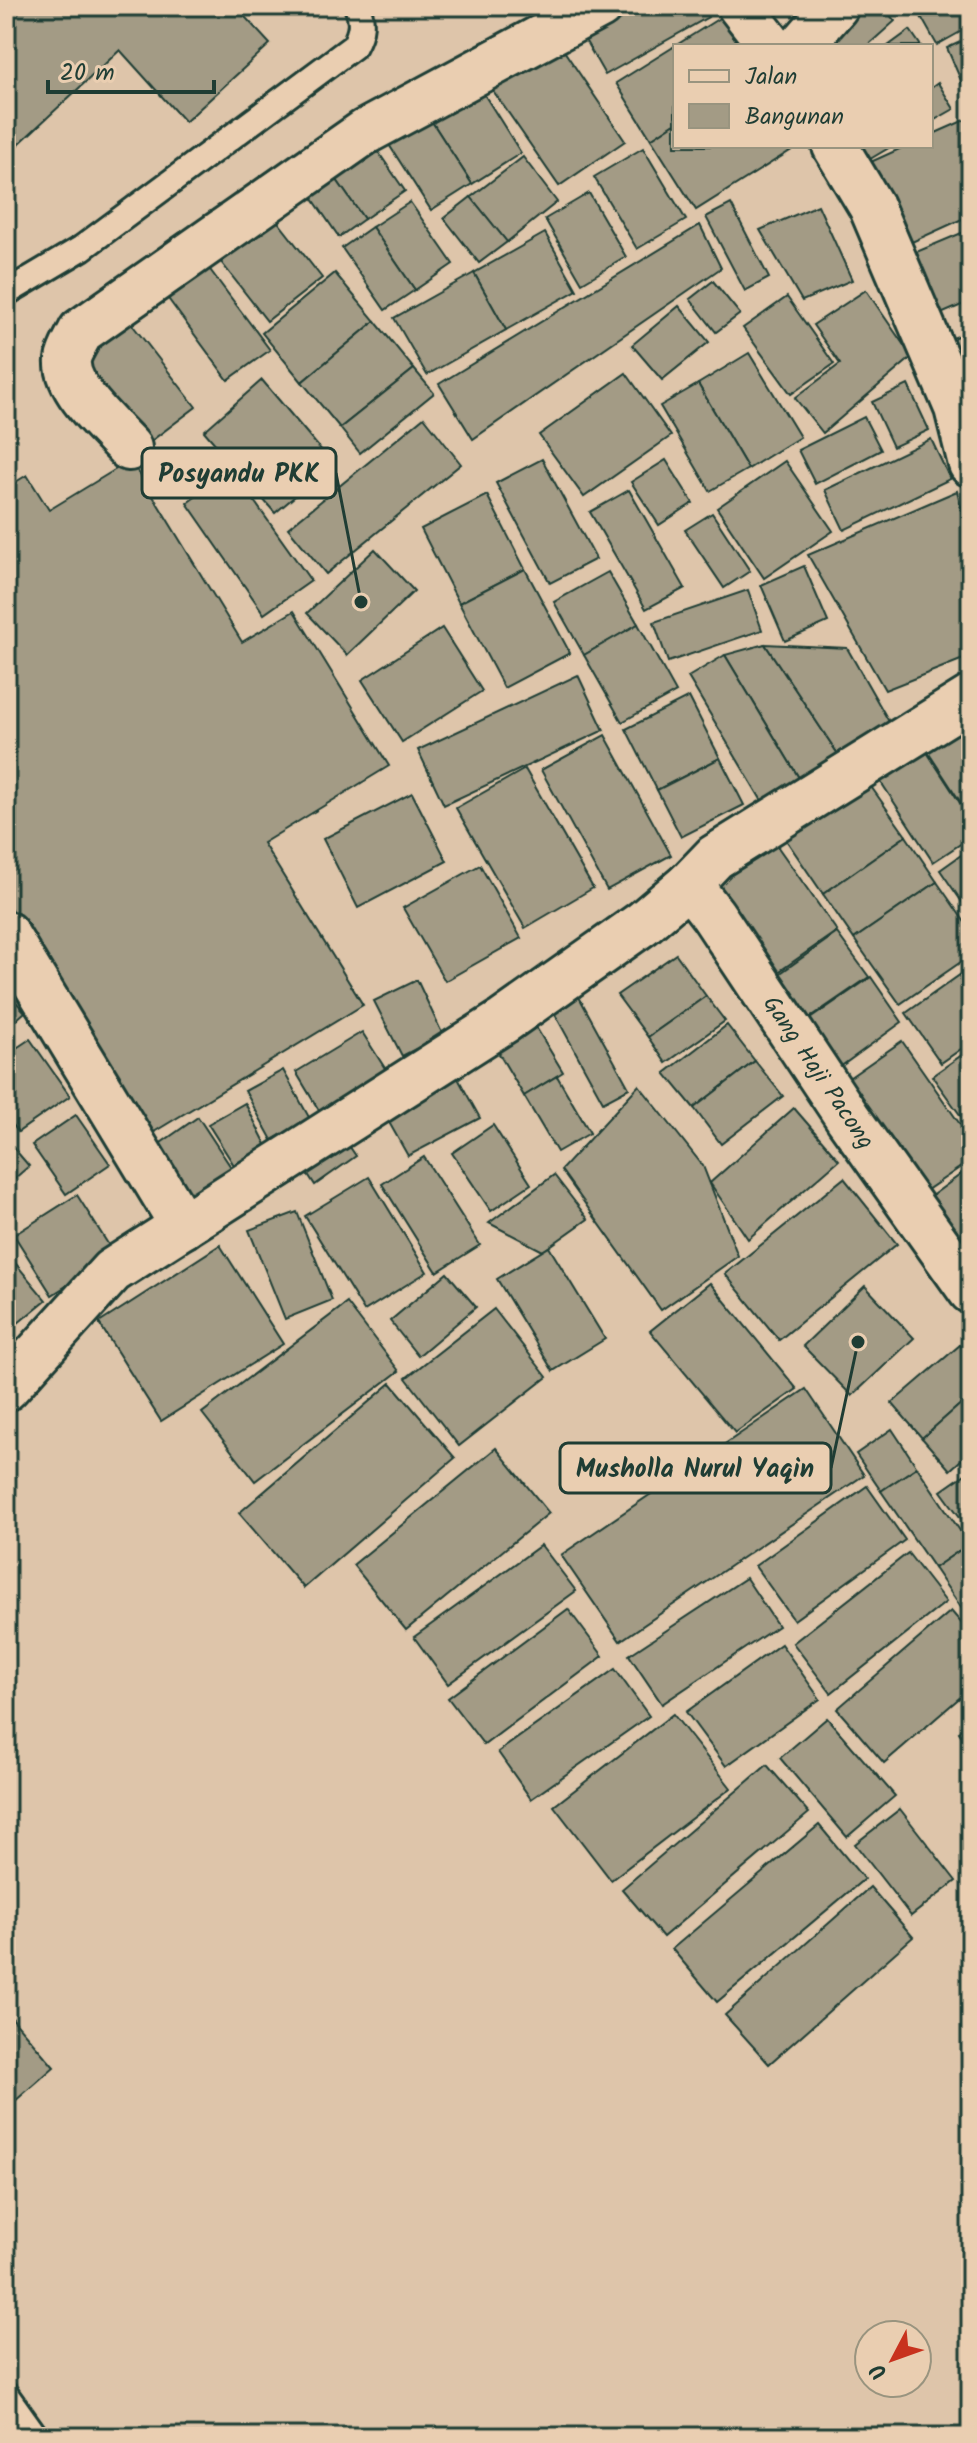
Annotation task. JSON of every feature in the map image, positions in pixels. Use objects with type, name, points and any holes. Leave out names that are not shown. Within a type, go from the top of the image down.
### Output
[{"type":"street","points":[[129,448],[81,395],[69,373],[68,358],[81,331],[365,132],[600,6]]},
{"type":"street","points":[[740,6],[769,44]]},
{"type":"street","points":[[803,44],[836,6]]},
{"type":"street","points":[[836,148],[877,220],[957,408],[971,464]]},
{"type":"street","points":[[6,1388],[112,1271],[504,1021],[643,923],[702,870],[971,698]]},
{"type":"street","name":"Gang Haji Pacong","points":[[702,870],[713,915],[848,1118],[971,1291]]},
{"type":"street","points":[[6,934],[183,1226]]},
{"type":"lane","points":[[6,293],[82,248],[354,46],[360,34],[361,18],[357,6]]},
{"type":"lane","points":[[6,2395],[36,2437]]},
{"type":"building","points":[[6,6],[235,6],[270,44],[185,122],[120,50],[6,156]]},
{"type":"building","points":[[613,6],[702,6],[708,17],[605,75],[577,26]]},
{"type":"building","points":[[858,6],[882,6],[895,21],[869,44],[823,44],[820,40]]},
{"type":"building","points":[[915,6],[971,6],[971,26],[937,45]]},
{"type":"building","points":[[721,17],[739,44],[678,44]]},
{"type":"building","points":[[910,30],[920,44],[891,44]]},
{"type":"building","points":[[554,36],[625,141],[559,186],[487,82]]},
{"type":"building","points":[[971,37],[971,98],[969,99],[947,48]]},
{"type":"building","points":[[673,47],[673,124],[651,139],[616,83]]},
{"type":"building","points":[[477,83],[521,153],[472,184],[427,114]]},
{"type":"building","points":[[938,83],[954,109],[933,121],[933,87]]},
{"type":"building","points":[[427,114],[472,184],[431,210],[386,140]]},
{"type":"building","points":[[967,119],[971,127],[971,215],[901,247],[864,165],[902,148],[933,148],[933,134]]},
{"type":"building","points":[[673,124],[673,148],[795,148],[696,210],[651,139]]},
{"type":"building","points":[[366,134],[405,191],[364,219],[325,163]]},
{"type":"building","points":[[643,148],[686,220],[637,249],[594,177]]},
{"type":"building","points":[[843,148],[889,148],[855,168]]},
{"type":"building","points":[[523,157],[557,202],[507,242],[471,197]]},
{"type":"building","points":[[325,163],[364,219],[339,237],[300,180]]},
{"type":"building","points":[[589,193],[626,257],[582,283],[545,219]]},
{"type":"building","points":[[471,197],[507,242],[479,263],[444,218]]},
{"type":"building","points":[[410,202],[453,264],[415,290],[372,227]]},
{"type":"building","points":[[731,204],[769,278],[745,291],[706,217]]},
{"type":"building","points":[[265,205],[322,278],[267,321],[210,248]]},
{"type":"building","points":[[818,205],[852,280],[802,301],[760,230]]},
{"type":"building","points":[[700,225],[721,268],[473,439],[439,384]]},
{"type":"building","points":[[372,227],[415,290],[385,310],[342,248]]},
{"type":"building","points":[[971,229],[971,301],[941,314],[914,253]]},
{"type":"building","points":[[545,233],[577,290],[506,330],[474,273]]},
{"type":"building","points":[[202,259],[270,350],[228,380],[161,289]]},
{"type":"building","points":[[335,273],[375,321],[302,382],[262,333]]},
{"type":"building","points":[[474,273],[506,330],[427,375],[394,318]]},
{"type":"building","points":[[713,281],[740,314],[716,332],[690,299]]},
{"type":"building","points":[[866,290],[912,357],[823,433],[795,398],[840,364],[813,325]]},
{"type":"building","points":[[787,297],[834,364],[791,394],[743,328]]},
{"type":"building","points":[[679,306],[709,342],[662,380],[632,345]]},
{"type":"building","points":[[127,318],[196,407],[147,444],[79,355]]},
{"type":"building","points":[[375,321],[414,369],[340,428],[302,382]]},
{"type":"building","points":[[971,331],[971,403],[947,340]]},
{"type":"building","points":[[749,353],[800,437],[748,469],[698,384]]},
{"type":"building","points":[[414,369],[434,393],[360,453],[340,428]]},
{"type":"building","points":[[626,373],[671,436],[584,497],[539,435]]},
{"type":"building","points":[[262,380],[333,464],[275,513],[204,431]]},
{"type":"building","points":[[698,384],[748,469],[710,491],[660,406]]},
{"type":"building","points":[[908,385],[929,430],[893,447],[872,402]]},
{"type":"building","points":[[424,417],[461,464],[326,574],[288,528]]},
{"type":"building","points":[[864,417],[881,450],[815,484],[798,450]]},
{"type":"building","points":[[931,439],[950,479],[844,530],[825,490]]},
{"type":"building","points":[[542,459],[596,559],[550,583],[496,483]]},
{"type":"building","points":[[131,460],[242,642],[294,611],[389,766],[263,843],[363,1005],[149,1135],[6,901],[6,488],[27,475],[49,510]]},
{"type":"building","points":[[666,460],[693,503],[659,525],[631,482]]},
{"type":"building","points":[[785,461],[833,531],[764,578],[717,508]]},
{"type":"building","points":[[232,470],[311,581],[264,614],[187,503]]},
{"type":"building","points":[[629,490],[685,588],[646,609],[590,512]]},
{"type":"building","points":[[957,491],[971,545],[971,656],[885,690],[808,555]]},
{"type":"building","points":[[487,495],[525,569],[459,603],[421,529]]},
{"type":"building","points":[[712,513],[750,571],[724,588],[685,530]]},
{"type":"building","points":[[375,549],[414,591],[347,655],[307,613]]},
{"type":"building","points":[[804,566],[828,622],[785,641],[761,585]]},
{"type":"building","points":[[525,569],[570,653],[504,688],[459,603]]},
{"type":"building","points":[[608,572],[638,624],[584,655],[554,602]]},
{"type":"building","points":[[748,590],[762,630],[668,662],[654,622]]},
{"type":"building","points":[[638,624],[676,692],[622,722],[584,655]]},
{"type":"building","points":[[442,628],[482,691],[402,742],[362,680]]},
{"type":"building","points":[[765,644],[840,757],[799,778],[725,655]]},
{"type":"building","points":[[765,644],[847,648],[892,727],[840,757]]},
{"type":"building","points":[[725,655],[799,778],[762,801],[688,677]]},
{"type":"building","points":[[578,675],[604,730],[444,805],[418,750]]},
{"type":"building","points":[[689,697],[720,758],[657,790],[626,729]]},
{"type":"building","points":[[971,715],[971,818],[924,746]]},
{"type":"building","points":[[605,735],[671,855],[607,890],[541,770]]},
{"type":"building","points":[[923,746],[971,820],[971,837],[933,862],[877,776]]},
{"type":"building","points":[[720,758],[744,805],[681,837],[657,790]]},
{"type":"building","points":[[525,769],[593,888],[525,928],[456,808]]},
{"type":"building","points":[[862,774],[906,836],[823,894],[780,831]]},
{"type":"building","points":[[412,793],[447,861],[358,908],[323,839]]},
{"type":"building","points":[[906,836],[937,882],[854,939],[823,894]]},
{"type":"building","points":[[775,843],[837,931],[774,975],[712,888]]},
{"type":"building","points":[[971,848],[971,915],[940,870]]},
{"type":"building","points":[[480,865],[521,938],[445,981],[403,908]]},
{"type":"building","points":[[937,882],[971,931],[971,955],[900,1004],[854,939]]},
{"type":"building","points":[[837,933],[869,977],[805,1021],[775,977]]},
{"type":"building","points":[[676,954],[706,996],[648,1037],[617,995]]},
{"type":"building","points":[[971,967],[971,1042],[941,1063],[906,1013]]},
{"type":"building","points":[[871,977],[902,1022],[840,1067],[807,1021]]},
{"type":"building","points":[[417,980],[443,1035],[402,1056],[374,1001]]},
{"type":"building","points":[[6,991],[25,1012],[6,1029]]},
{"type":"building","points":[[578,995],[629,1088],[603,1102],[552,1009]]},
{"type":"building","points":[[706,996],[725,1021],[666,1063],[648,1037]]},
{"type":"building","points":[[531,1019],[563,1072],[524,1096],[492,1042]]},
{"type":"building","points":[[727,1025],[755,1061],[694,1108],[665,1073]]},
{"type":"building","points":[[362,1032],[393,1081],[326,1122],[296,1072]]},
{"type":"building","points":[[30,1039],[70,1096],[18,1132],[6,1115],[6,1055]]},
{"type":"building","points":[[902,1041],[971,1140],[971,1160],[924,1192],[846,1080]]},
{"type":"building","points":[[969,1050],[971,1053],[971,1130],[932,1076]]},
{"type":"building","points":[[755,1061],[783,1096],[721,1144],[694,1108]]},
{"type":"building","points":[[283,1070],[310,1119],[272,1140],[245,1091]]},
{"type":"building","points":[[454,1071],[480,1118],[408,1156],[382,1110]]},
{"type":"building","points":[[557,1076],[590,1133],[557,1152],[524,1096]]},
{"type":"building","points":[[639,1085],[703,1166],[738,1256],[661,1310],[561,1170]]},
{"type":"building","points":[[245,1103],[274,1160],[244,1181],[208,1124]]},
{"type":"building","points":[[794,1108],[839,1160],[748,1239],[710,1183]]},
{"type":"building","points":[[76,1115],[110,1164],[66,1194],[32,1145]]},
{"type":"building","points":[[198,1117],[242,1184],[187,1217],[148,1152]]},
{"type":"building","points":[[493,1125],[531,1184],[491,1211],[452,1153]]},
{"type":"building","points":[[339,1131],[356,1156],[315,1185],[298,1159]]},
{"type":"building","points":[[6,1139],[29,1166],[6,1186]]},
{"type":"building","points":[[424,1157],[480,1245],[437,1272],[382,1184]]},
{"type":"building","points":[[971,1167],[971,1234],[963,1240],[930,1197]]},
{"type":"building","points":[[554,1175],[588,1219],[543,1251],[489,1223]]},
{"type":"building","points":[[369,1177],[427,1272],[364,1311],[305,1216]]},
{"type":"building","points":[[844,1178],[897,1244],[779,1340],[725,1274]]},
{"type":"building","points":[[77,1195],[115,1255],[52,1295],[14,1235]]},
{"type":"building","points":[[297,1212],[332,1300],[285,1319],[249,1230]]},
{"type":"building","points":[[220,1245],[283,1344],[161,1421],[99,1323]]},
{"type":"building","points":[[549,1247],[605,1339],[553,1371],[497,1279]]},
{"type":"building","points":[[6,1252],[46,1300],[6,1333]]},
{"type":"building","points":[[447,1273],[476,1307],[418,1356],[390,1321]]},
{"type":"building","points":[[710,1283],[797,1389],[735,1433],[650,1331]]},
{"type":"building","points":[[865,1286],[914,1338],[852,1396],[803,1346]]},
{"type":"building","points":[[347,1303],[399,1371],[255,1481],[202,1413]]},
{"type":"building","points":[[494,1309],[547,1377],[459,1446],[406,1378]]},
{"type":"building","points":[[960,1345],[971,1358],[971,1395],[922,1438],[892,1403]]},
{"type":"building","points":[[391,1383],[455,1458],[304,1588],[239,1513]]},
{"type":"building","points":[[806,1389],[864,1475],[620,1641],[561,1555]]},
{"type":"building","points":[[971,1395],[971,1451],[950,1470],[922,1438]]},
{"type":"building","points":[[892,1429],[917,1467],[881,1491],[856,1454]]},
{"type":"building","points":[[496,1448],[549,1513],[406,1630],[353,1565]]},
{"type":"building","points":[[917,1467],[969,1544],[934,1568],[881,1491]]},
{"type":"building","points":[[971,1470],[971,1532],[941,1491]]},
{"type":"building","points":[[867,1486],[905,1540],[794,1620],[755,1566]]},
{"type":"building","points":[[969,1544],[971,1546],[971,1622],[934,1568]]},
{"type":"building","points":[[541,1545],[576,1591],[448,1684],[414,1637]]},
{"type":"building","points":[[908,1553],[946,1602],[831,1693],[793,1643]]},
{"type":"building","points":[[746,1578],[778,1626],[662,1704],[629,1655]]},
{"type":"building","points":[[568,1609],[603,1656],[484,1745],[448,1698]]},
{"type":"building","points":[[951,1611],[971,1634],[971,1688],[884,1763],[837,1709]]},
{"type":"building","points":[[781,1644],[820,1699],[726,1766],[686,1712]]},
{"type":"building","points":[[615,1669],[649,1716],[531,1799],[498,1752]]},
{"type":"building","points":[[673,1714],[731,1788],[611,1880],[554,1806]]},
{"type":"building","points":[[827,1718],[895,1796],[847,1837],[780,1758]]},
{"type":"building","points":[[971,1724],[971,1750],[959,1732]]},
{"type":"building","points":[[767,1765],[809,1813],[663,1937],[622,1889]]},
{"type":"building","points":[[900,1809],[956,1881],[911,1916],[855,1844]]},
{"type":"building","points":[[819,1825],[864,1879],[717,2002],[672,1949]]},
{"type":"building","points":[[870,1887],[913,1937],[769,2064],[725,2015]]},
{"type":"building","points":[[6,2011],[54,2067],[6,2109]]},
{"type":"place","name":"Posyandu PKK","points":[[361,602]]},
{"type":"place","name":"Musholla Nurul Yaqin","points":[[858,1342]]}]
